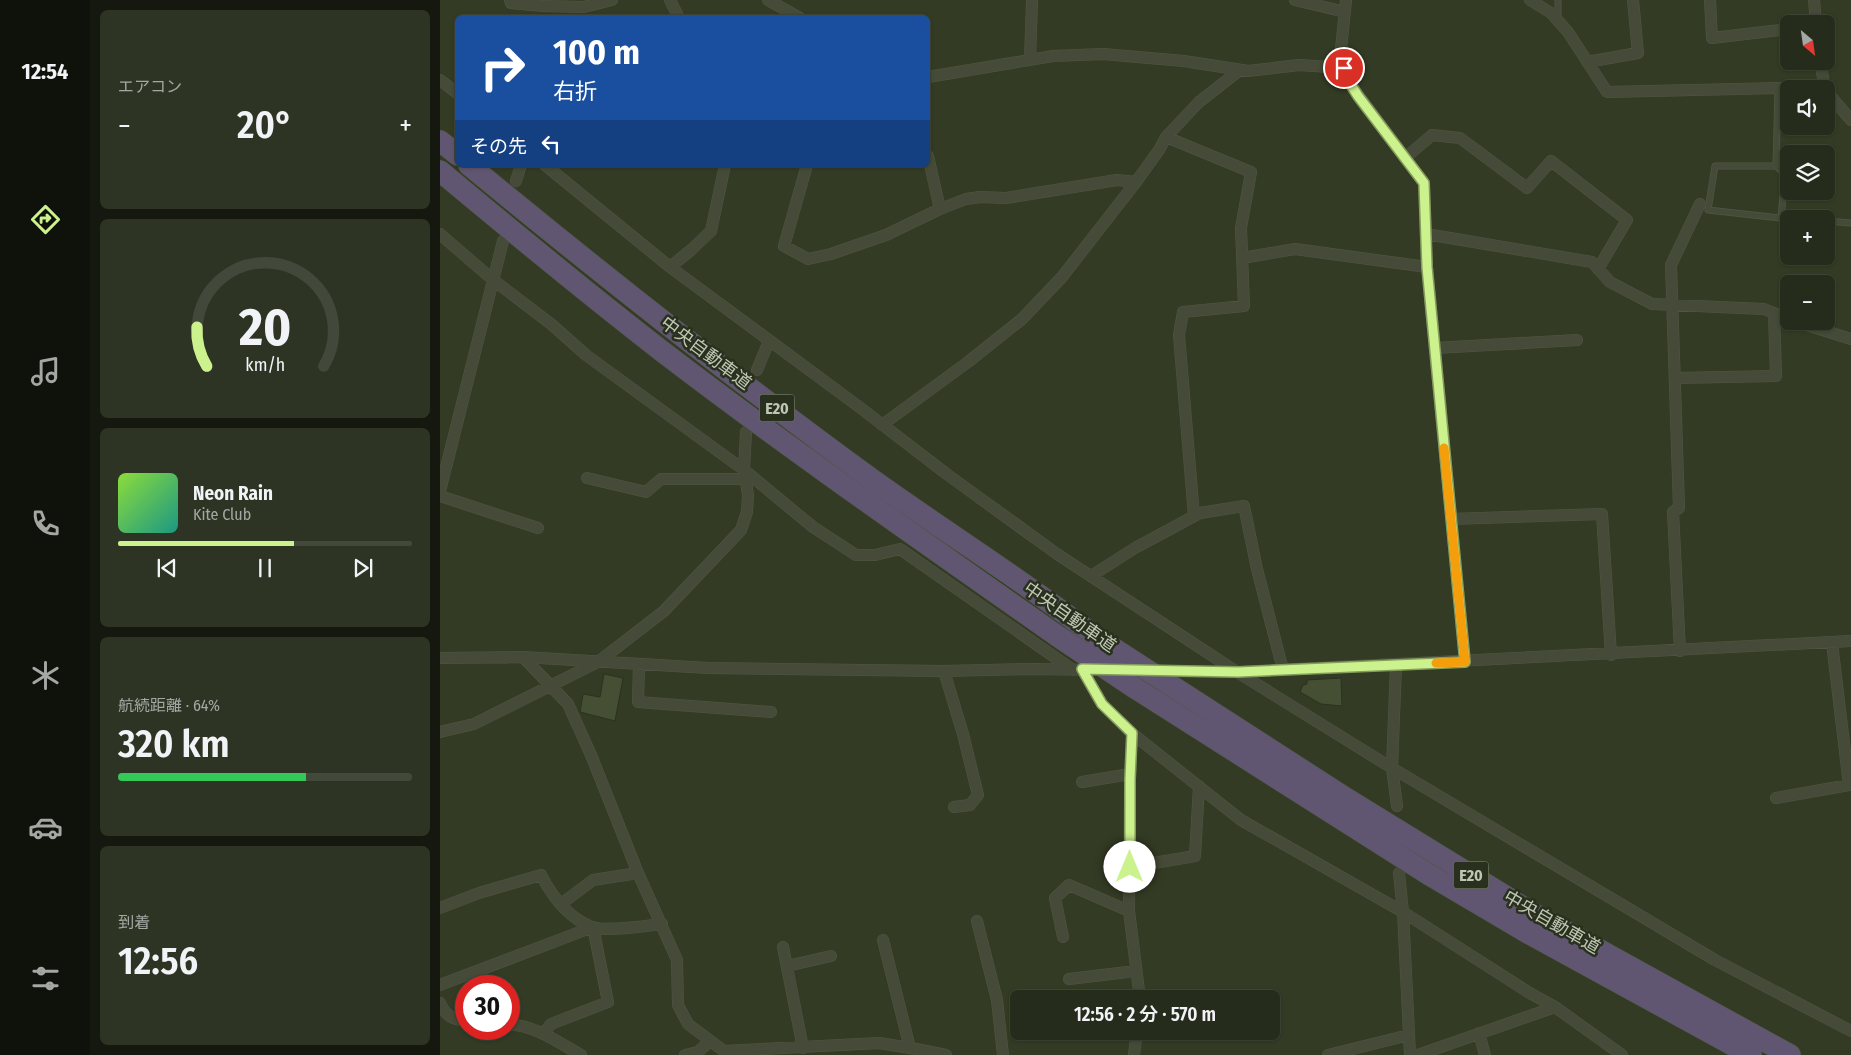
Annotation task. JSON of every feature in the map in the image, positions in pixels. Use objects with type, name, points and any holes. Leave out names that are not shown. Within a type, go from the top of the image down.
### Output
[{"type":"highway","points":[[440,141],[455,153]]},
{"type":"highway","name":"中央自動車道","points":[[471,167],[682,336],[870,478],[1096,636],[1344,798],[1536,915],[1790,1055]]},
{"type":"highway","name":"中央自動車道","points":[[440,171],[527,244],[664,352],[854,492],[1056,635],[1135,688],[1428,874],[1528,933],[1751,1055]]},
{"type":"street","points":[[510,0],[511,3],[535,6],[583,4],[612,0]]},
{"type":"street","points":[[670,0],[678,15]]},
{"type":"street","points":[[768,0],[795,15]]},
{"type":"street","points":[[1030,60],[1032,0]]},
{"type":"street","points":[[1294,0],[1345,12]]},
{"type":"street","points":[[1346,0],[1340,59],[1351,85],[1424,183],[1427,267],[1465,662]]},
{"type":"street","points":[[1530,0],[1551,12],[1568,32],[1606,92],[1778,89]]},
{"type":"street","points":[[1587,62],[1638,53],[1633,0]]},
{"type":"street","points":[[1710,0],[1712,38],[1780,29]]},
{"type":"street","points":[[1814,0],[1815,15]]},
{"type":"street","points":[[930,77],[1053,56],[1103,54],[1184,61],[1248,71],[1299,65],[1344,68]]},
{"type":"street","points":[[882,425],[968,362],[1022,319],[1062,277],[1136,182],[1166,137],[1200,102],[1240,70]]},
{"type":"street","points":[[440,80],[455,92]]},
{"type":"street","points":[[1835,101],[1851,120]]},
{"type":"street","points":[[1405,158],[1432,135],[1460,138],[1527,188],[1551,161],[1627,220],[1598,269]]},
{"type":"street","points":[[1166,137],[1251,172],[1241,228],[1244,306],[1183,312],[1179,335],[1194,516]]},
{"type":"street","points":[[930,165],[940,209]]},
{"type":"street","points":[[516,181],[520,167]]},
{"type":"street","points":[[546,167],[670,267],[955,481],[1057,554],[1238,672],[1392,768],[1715,960],[1851,1031]]},
{"type":"street","points":[[670,267],[711,231],[725,167]]},
{"type":"street","points":[[806,167],[784,246],[808,259],[831,254],[886,235],[940,209],[966,199],[980,197],[1006,198],[1117,180],[1136,182]]},
{"type":"street","points":[[1680,651],[1673,512],[1679,508],[1671,265],[1700,204]]},
{"type":"street","points":[[440,234],[492,279],[551,324],[586,355],[813,527],[856,555],[875,555],[900,549],[1077,669],[1102,704],[1132,733],[1241,820],[1403,912],[1528,992],[1555,1007],[1622,1055]]},
{"type":"street","points":[[1426,234],[1592,262],[1610,282],[1652,304],[1764,309],[1780,315]]},
{"type":"street","points":[[440,491],[503,241]]},
{"type":"street","points":[[1242,258],[1295,249],[1427,267]]},
{"type":"street","points":[[1675,378],[1776,376],[1774,313]]},
{"type":"street","points":[[1822,330],[1851,339]]},
{"type":"street","points":[[1435,348],[1577,340]]},
{"type":"street","points":[[757,370],[769,342]]},
{"type":"street","points":[[440,732],[474,724],[598,662],[664,611],[741,530],[747,512],[745,474],[746,432]]},
{"type":"street","points":[[587,478],[646,492],[661,479],[745,474]]},
{"type":"street","points":[[440,496],[538,528]]},
{"type":"street","points":[[1091,576],[1135,548],[1200,513],[1244,506],[1257,569],[1283,670]]},
{"type":"street","points":[[1451,519],[1602,514],[1611,655]]},
{"type":"street","points":[[440,658],[523,657],[708,668],[944,671],[1077,669],[1238,672],[1611,655],[1851,641]]},
{"type":"street","points":[[1776,798],[1850,785],[1832,642]]},
{"type":"street","points":[[523,657],[568,704],[591,755],[638,873],[677,960],[678,1005],[688,1024],[726,1053],[829,1045],[879,1044],[946,1055]]},
{"type":"street","points":[[639,664],[638,702],[772,712]]},
{"type":"street","points":[[1396,665],[1392,768],[1397,806]]},
{"type":"street","points":[[944,671],[963,734],[978,795],[970,805],[954,807]]},
{"type":"street","points":[[1132,733],[1129,911],[1139,990]]},
{"type":"street","points":[[1082,782],[1130,774]]},
{"type":"street","points":[[1130,867],[1195,856],[1199,786]]},
{"type":"street","points":[[561,904],[593,880],[638,873]]},
{"type":"street","points":[[1399,873],[1403,912],[1410,1055]]},
{"type":"street","points":[[440,908],[479,893],[541,875],[550,892],[568,912],[593,927],[608,1002],[551,1024],[544,1033]]},
{"type":"street","points":[[1062,937],[1055,898],[1068,884],[1129,911]]},
{"type":"street","points":[[977,921],[997,1000],[1003,1055]]},
{"type":"street","points":[[440,986],[593,927],[624,928],[662,924]]},
{"type":"street","points":[[883,940],[910,1048]]},
{"type":"street","points":[[783,946],[803,1048]]},
{"type":"street","points":[[787,966],[831,956]]},
{"type":"street","points":[[1069,979],[1136,971]]},
{"type":"street","points":[[440,1004],[445,1014],[455,1020]]},
{"type":"street","points":[[1418,1055],[1555,1007]]},
{"type":"street","points":[[520,1026],[544,1033],[582,1055]]},
{"type":"street","points":[[1480,1033],[1485,1055]]},
{"type":"street","points":[[1328,1055],[1409,1035]]},
{"type":"street","points":[[685,1055],[698,1052],[710,1040]]},
{"type":"street","points":[[1134,1055],[1136,1040]]},
{"type":"lane","points":[[1558,0],[1558,21]]},
{"type":"lane","points":[[1776,166],[1778,89]]},
{"type":"lane","points":[[1780,218],[1708,210],[1715,166],[1776,166],[1785,174],[1782,210]]},
{"type":"lane","points":[[1835,222],[1851,223]]},
{"type":"building","points":[[604,674],[623,678],[615,721],[580,712],[583,694],[600,697]]},
{"type":"building","points":[[1341,678],[1342,706],[1321,704],[1300,692],[1303,685],[1307,684],[1307,680]]},
{"type":"slow traffic","points":[[1436,663],[1465,662],[1444,448]]},
{"type":"route","points":[[1130,867],[1132,733],[1102,704],[1082,669],[1238,672],[1465,662],[1427,267],[1424,183],[1358,96],[1344,68]]}]
